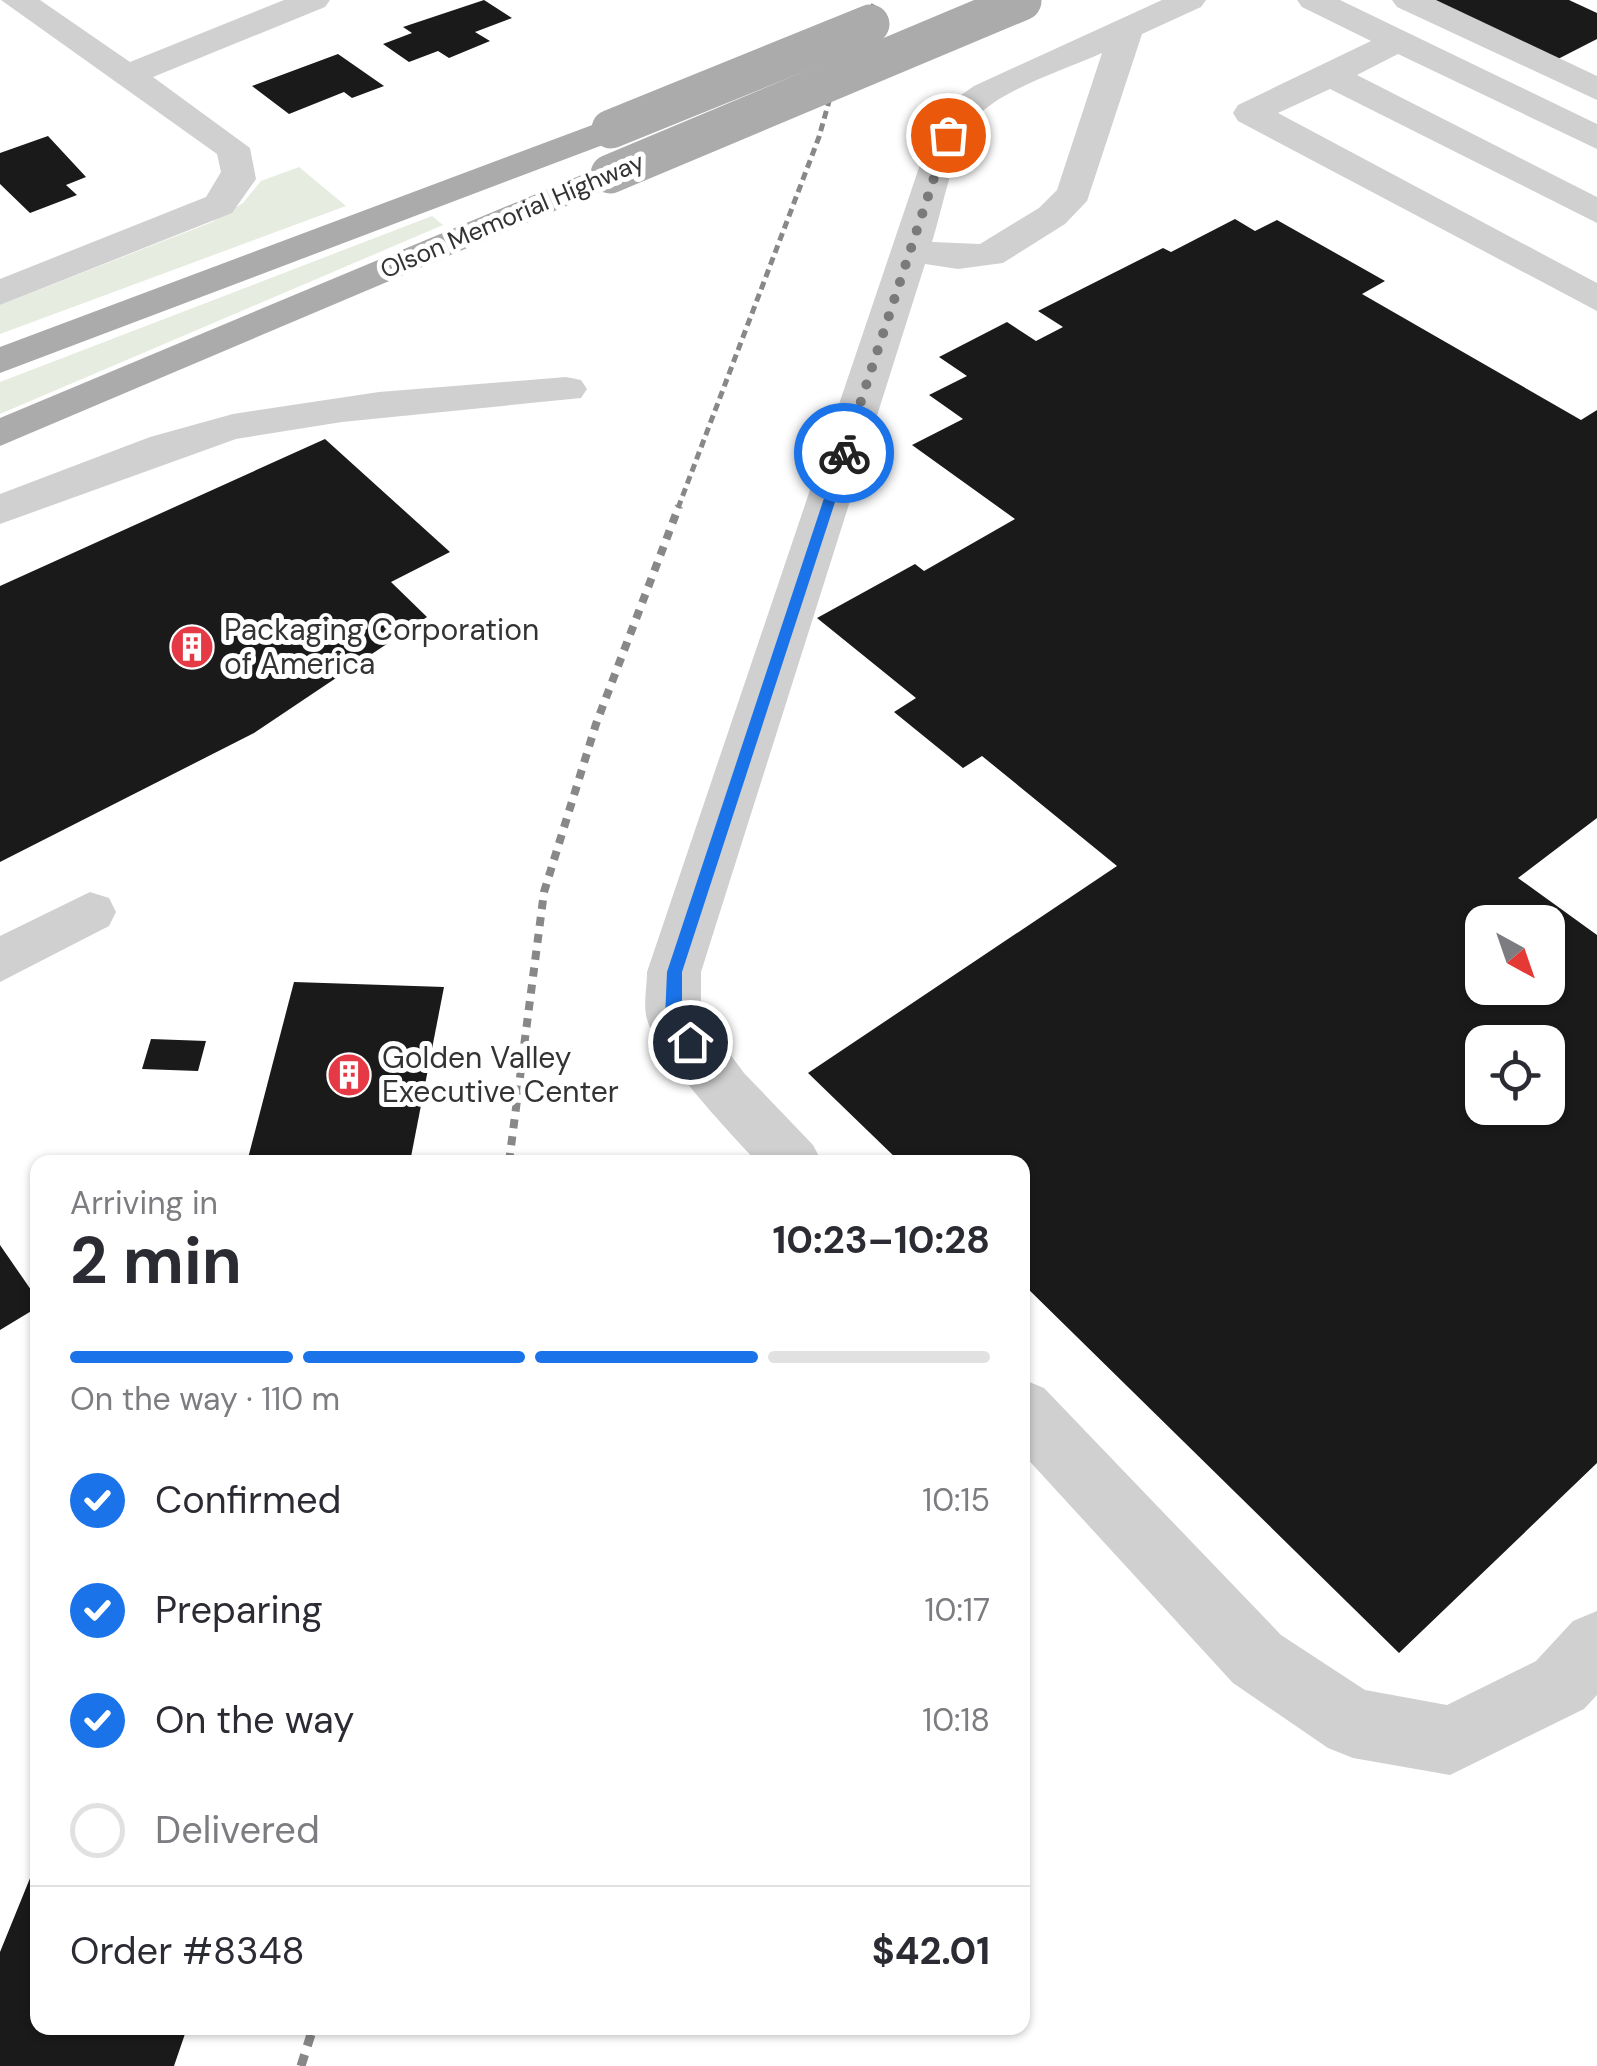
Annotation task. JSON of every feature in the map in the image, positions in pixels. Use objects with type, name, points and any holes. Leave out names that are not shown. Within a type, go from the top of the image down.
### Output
[{"type":"main road","name":"Olson Memorial Highway","points":[[0,433],[1023,0]]},
{"type":"main road","name":"Olson Memorial Highway","points":[[0,361],[611,129],[910,8]]},
{"type":"street","points":[[0,293],[180,224],[218,205],[237,187],[241,164],[232,148],[18,0]]},
{"type":"street","points":[[128,74],[313,0]]},
{"type":"street","points":[[786,1155],[724,1089],[674,1019],[674,972],[948,135],[964,110],[1014,80],[1190,0]]},
{"type":"street","points":[[1314,0],[1597,138]]},
{"type":"street","points":[[1409,0],[1597,89]]},
{"type":"street","points":[[910,251],[958,257],[989,254],[1052,216],[1074,193],[1127,28]]},
{"type":"street","points":[[1398,41],[1252,114],[1596,297]]},
{"type":"street","points":[[1330,75],[1597,212]]},
{"type":"street","points":[[0,510],[162,448],[266,420],[390,404],[566,389]]},
{"type":"street","points":[[0,960],[90,912]]},
{"type":"street","points":[[1030,1417],[1257,1659],[1353,1723],[1450,1740],[1560,1684],[1597,1645]]},
{"type":"shaded area","points":[[299,167],[346,206],[0,334],[0,305],[212,222],[243,203],[261,181]]},
{"type":"shaded area","points":[[432,216],[443,225],[0,414],[0,382]]},
{"type":"building","points":[[484,0],[512,18],[475,32],[490,41],[449,58],[438,51],[409,62],[383,44],[412,33],[403,27]]},
{"type":"building","points":[[1432,0],[1569,0],[1597,13],[1597,39],[1558,59]]},
{"type":"building","points":[[338,54],[384,86],[352,98],[344,92],[289,114],[252,86]]},
{"type":"building","points":[[48,136],[86,177],[66,185],[77,195],[30,213],[0,184],[0,153]]},
{"type":"building","points":[[1235,219],[1255,231],[1277,220],[1385,281],[1362,294],[1581,420],[1597,410],[1597,818],[1518,878],[1555,905],[1465,905],[1465,1005],[1565,1005],[1565,912],[1597,935],[1597,1463],[1399,1653],[1030,1291],[1030,1155],[893,1155],[808,1073],[1117,866],[982,756],[963,768],[894,712],[916,698],[817,618],[915,564],[924,571],[1015,519],[912,445],[963,419],[929,395],[967,376],[939,357],[1007,322],[1036,341],[1063,327],[1038,311],[1163,248],[1171,252]]},
{"type":"building","name":"Packaging Corporation of America","points":[[325,439],[450,552],[391,582],[427,617],[254,733],[0,862],[0,586]]},
{"type":"building","name":"Golden Valley Executive Center","points":[[294,982],[444,987],[411,1155],[249,1155]]},
{"type":"building","points":[[151,1039],[206,1041],[198,1071],[142,1069]]},
{"type":"building","points":[[0,1245],[30,1288],[30,1312],[0,1330]]},
{"type":"building","points":[[30,1878],[30,2035],[185,2035],[174,2066],[0,2066],[0,1952]]},
{"type":"railway","points":[[678,508],[819,137],[835,80],[876,0]]},
{"type":"railway","points":[[510,1155],[544,892],[596,724],[679,506]]},
{"type":"railway","points":[[301,2066],[311,2035]]},
{"type":"way so far","points":[[844,453],[948,135]]},
{"type":"place","name":"Packaging Corporation of America","points":[[192,647]]},
{"type":"place","name":"Golden Valley Executive Center","points":[[349,1075]]},
{"type":"route","points":[[690,1042],[674,1019],[674,972],[844,453]]}]
